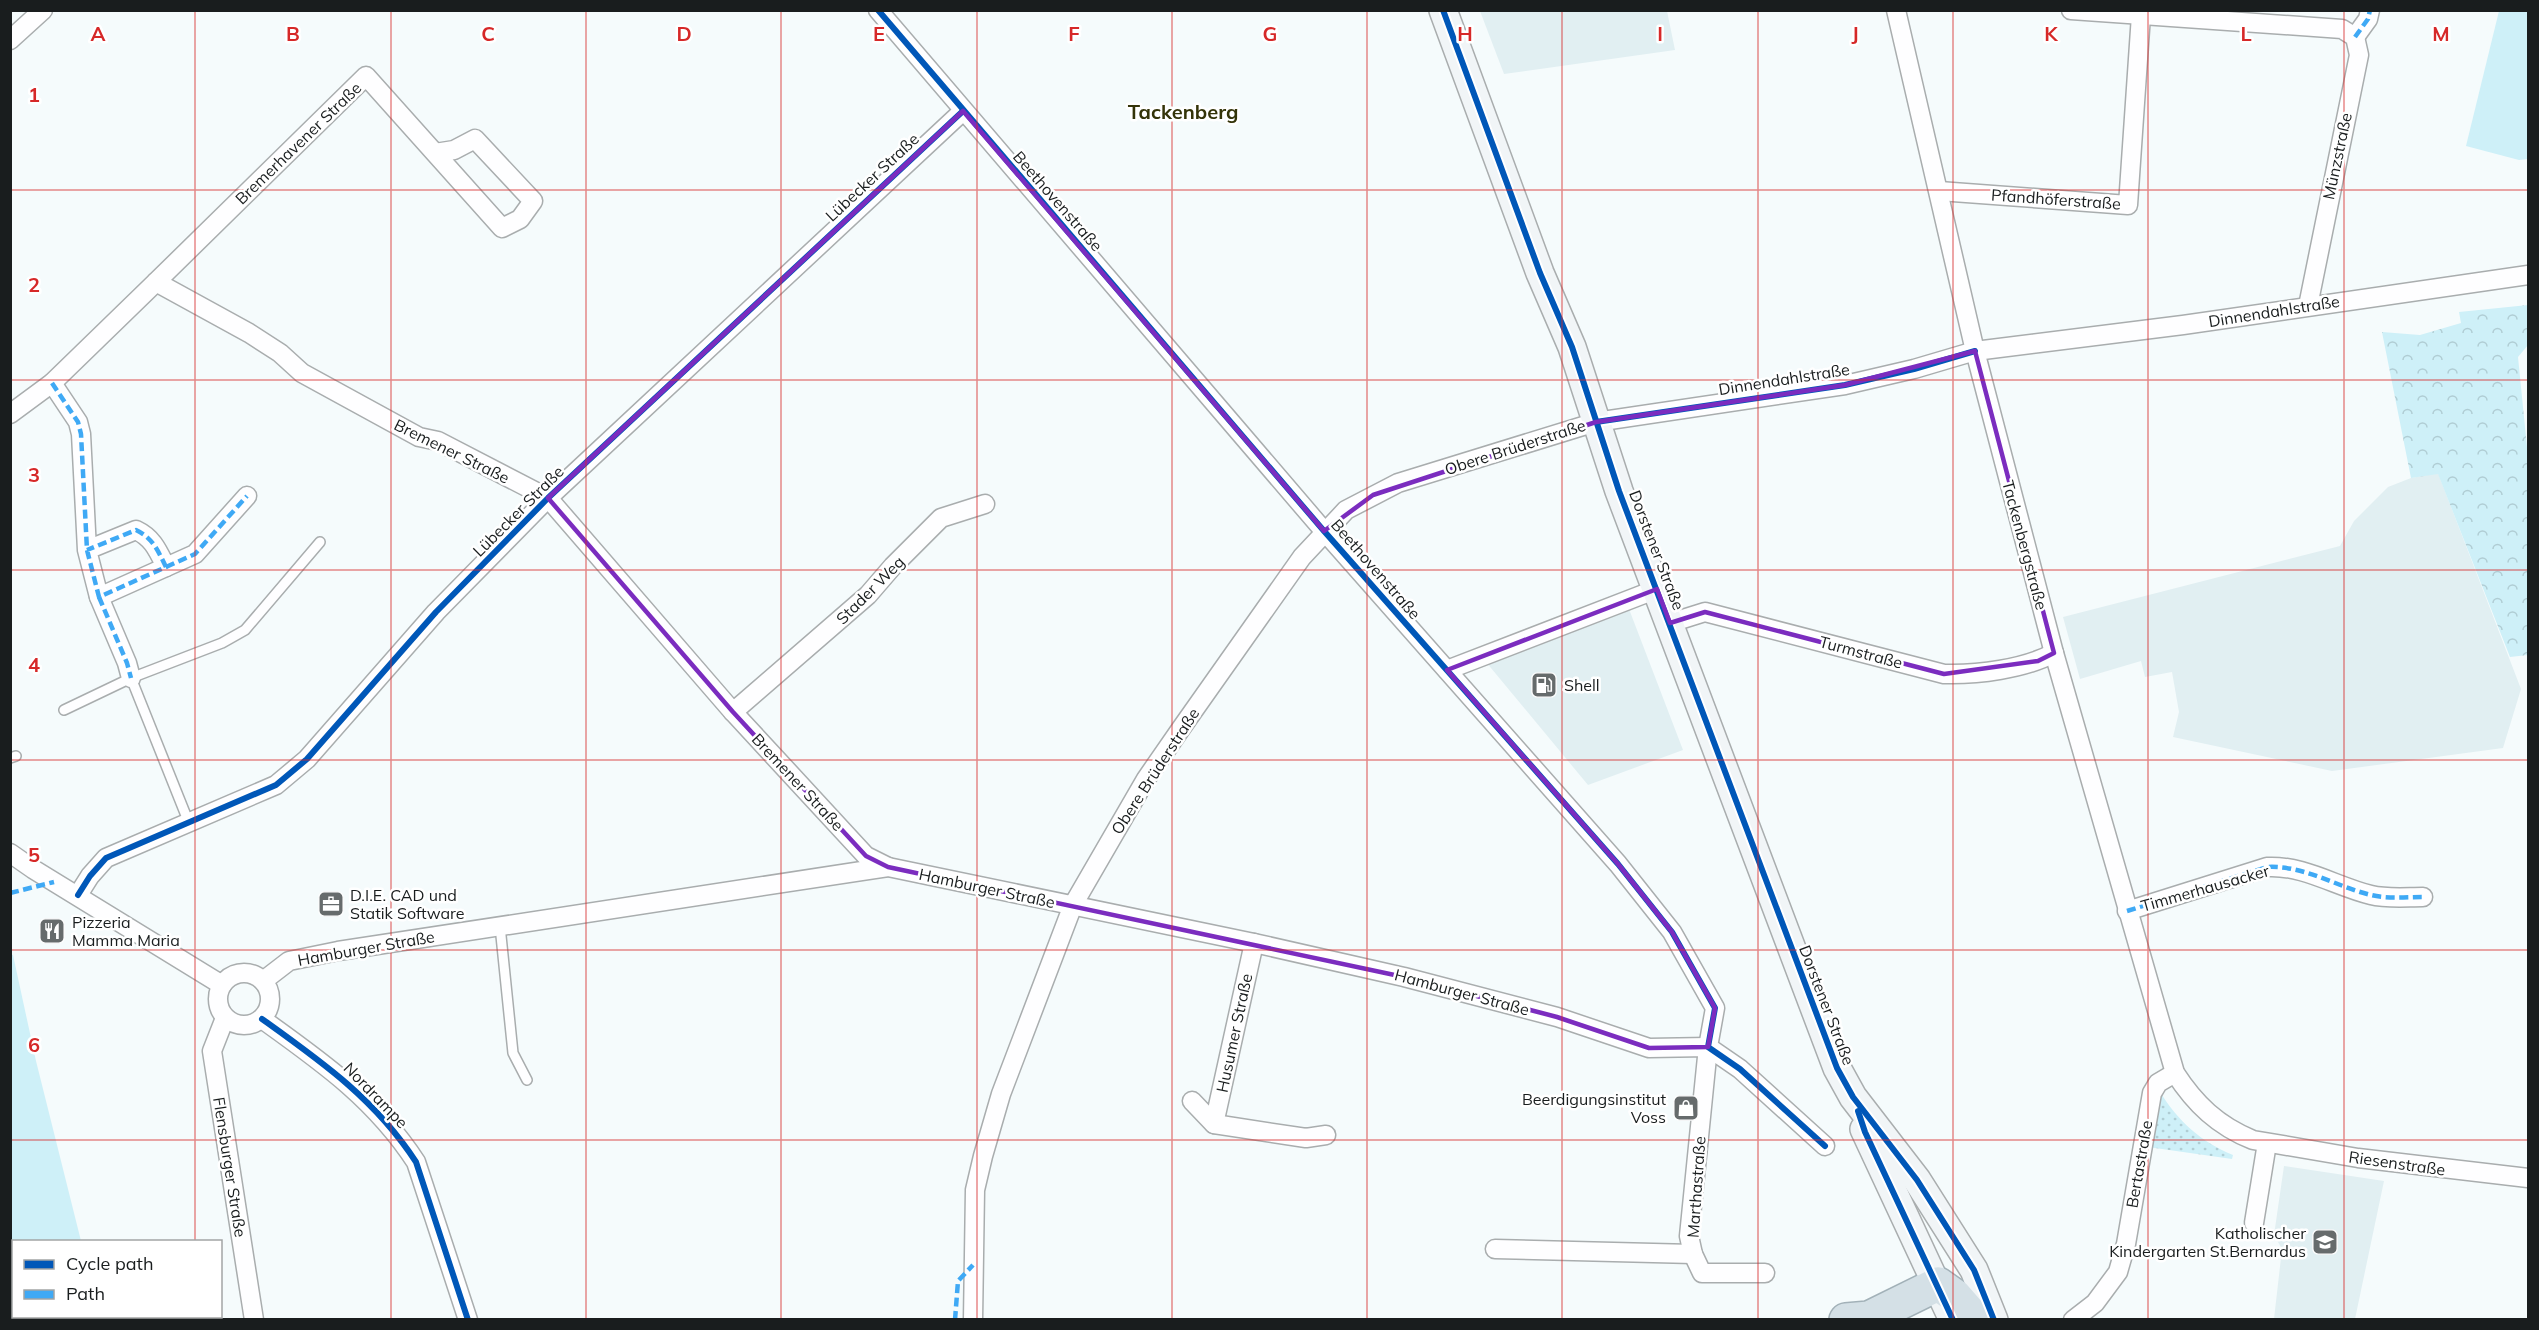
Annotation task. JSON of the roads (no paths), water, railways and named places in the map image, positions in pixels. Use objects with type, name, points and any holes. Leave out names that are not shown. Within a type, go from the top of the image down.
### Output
[{"type":"highway","points":[[1846,1320],[1869,1318],[1938,1284],[1955,1296],[1976,1320]]},
{"type":"main road","name":"Dorstener Straße","points":[[1443,10],[1536,262],[1572,347],[1619,491],[1786,938],[1837,1068],[1953,1320]]},
{"type":"main road","name":"Dorstener Straße","points":[[1852,1097],[1917,1180],[1942,1219],[1974,1270],[1994,1320]]},
{"type":"street","points":[[10,40],[43,10]]},
{"type":"street","name":"Beethovenstraße","points":[[878,10],[1324,531],[1618,864],[1672,932],[1714,1008],[1708,1047]]},
{"type":"street","name":"Tackenbergstraße","points":[[1896,10],[1975,351],[2054,654],[2175,1073]]},
{"type":"street","points":[[2071,10],[2342,29],[2355,36],[2368,19],[2370,10]]},
{"type":"street","name":"Pfandhöferstraße","points":[[1939,191],[2128,205],[2141,15]]},
{"type":"street","name":"Münzstraße","points":[[2308,306],[2359,55],[2355,36]]},
{"type":"street","name":"Bremerhavener Straße","points":[[156,282],[366,76],[501,228],[520,219],[532,201],[475,139],[454,150],[435,153]]},
{"type":"street","name":"Lübecker Straße","points":[[78,895],[90,876],[106,858],[276,785],[307,759],[436,612],[548,498],[963,111]]},
{"type":"street","name":"Dinnendahlstraße","points":[[1596,422],[1845,385],[1914,369],[1975,351],[2183,325],[2529,276]]},
{"type":"street","points":[[10,414],[52,383],[156,282]]},
{"type":"street","name":"Bremener Straße","points":[[156,282],[249,333],[310,378],[419,437],[438,441],[548,498],[733,712],[866,856],[888,867]]},
{"type":"street","points":[[52,383],[78,422],[81,434],[87,550],[99,597],[128,663],[132,678]]},
{"type":"street","name":"Obere Brüderstraße","points":[[973,1320],[975,1190],[1001,1094],[1073,906],[1152,771],[1302,558],[1324,531],[1346,510],[1398,483],[1596,422]]},
{"type":"street","points":[[99,597],[195,554],[247,496]]},
{"type":"street","name":"Stader Weg","points":[[733,712],[868,595],[893,566],[941,518],[986,504]]},
{"type":"street","points":[[87,550],[136,530],[146,534],[154,542],[166,567]]},
{"type":"street","points":[[1447,670],[1657,589]]},
{"type":"street","name":"Turmstraße","points":[[1670,623],[1706,612],[1944,674],[1965,675],[2038,662],[2054,654]]},
{"type":"street","points":[[10,853],[33,870],[78,895],[222,985]]},
{"type":"street","name":"Hamburger Straße","points":[[263,981],[289,961],[500,926],[888,867],[1254,943],[1404,977],[1535,1011],[1649,1048],[1708,1047]]},
{"type":"street","name":"Timmerhausacker","points":[[2127,911],[2267,867],[2317,876],[2373,896],[2423,897]]},
{"type":"street","name":"Husumer Straße","points":[[1214,1124],[1254,943]]},
{"type":"street","points":[[242,973],[254,974],[263,981],[270,991],[270,997],[269,1009],[262,1019],[243,1025],[225,1018],[218,1003],[222,985],[231,977],[242,973]]},
{"type":"street","name":"Flensburger Straße","points":[[225,1018],[212,1051],[254,1320]]},
{"type":"street","name":"Nordrampe","points":[[262,1019],[334,1070],[370,1104],[404,1144],[416,1162],[468,1320]]},
{"type":"street","points":[[1708,1047],[1740,1069],[1825,1146]]},
{"type":"street","name":"Marthastraße","points":[[1708,1047],[1689,1236],[1693,1254],[1702,1274],[1765,1273]]},
{"type":"street","name":"Riesenstraße","points":[[2175,1073],[2188,1094],[2219,1123],[2237,1134],[2267,1143],[2358,1158],[2529,1178]]},
{"type":"street","name":"Bertastraße","points":[[2073,1320],[2095,1304],[2118,1272],[2126,1244],[2152,1093],[2158,1083],[2175,1073]]},
{"type":"street","name":"Husumer Straße","points":[[1192,1101],[1214,1124]]},
{"type":"street","points":[[1214,1124],[1306,1138],[1326,1135]]},
{"type":"street","points":[[2254,1223],[2267,1143]]},
{"type":"street","name":"Marthastraße","points":[[1495,1250],[1693,1254]]},
{"type":"lane","points":[[64,710],[132,678],[222,643],[245,630],[320,543]]},
{"type":"lane","points":[[132,678],[189,823]]},
{"type":"lane","points":[[500,926],[513,1053],[527,1080]]},
{"type":"place","name":"Shell","points":[[1544,685]]},
{"type":"place","name":"D.I.E. CAD und Statik Software","points":[[331,904]]},
{"type":"place","name":"Pizzeria Mamma Maria","points":[[52,931]]},
{"type":"place","name":"Beerdigungsinstitut Voss","points":[[1686,1108]]},
{"type":"place","name":"Katholischer Kindergarten St.Bernardus","points":[[2325,1242]]},
{"type":"district","name":"Tackenberg","points":[[1183,111]]}]
